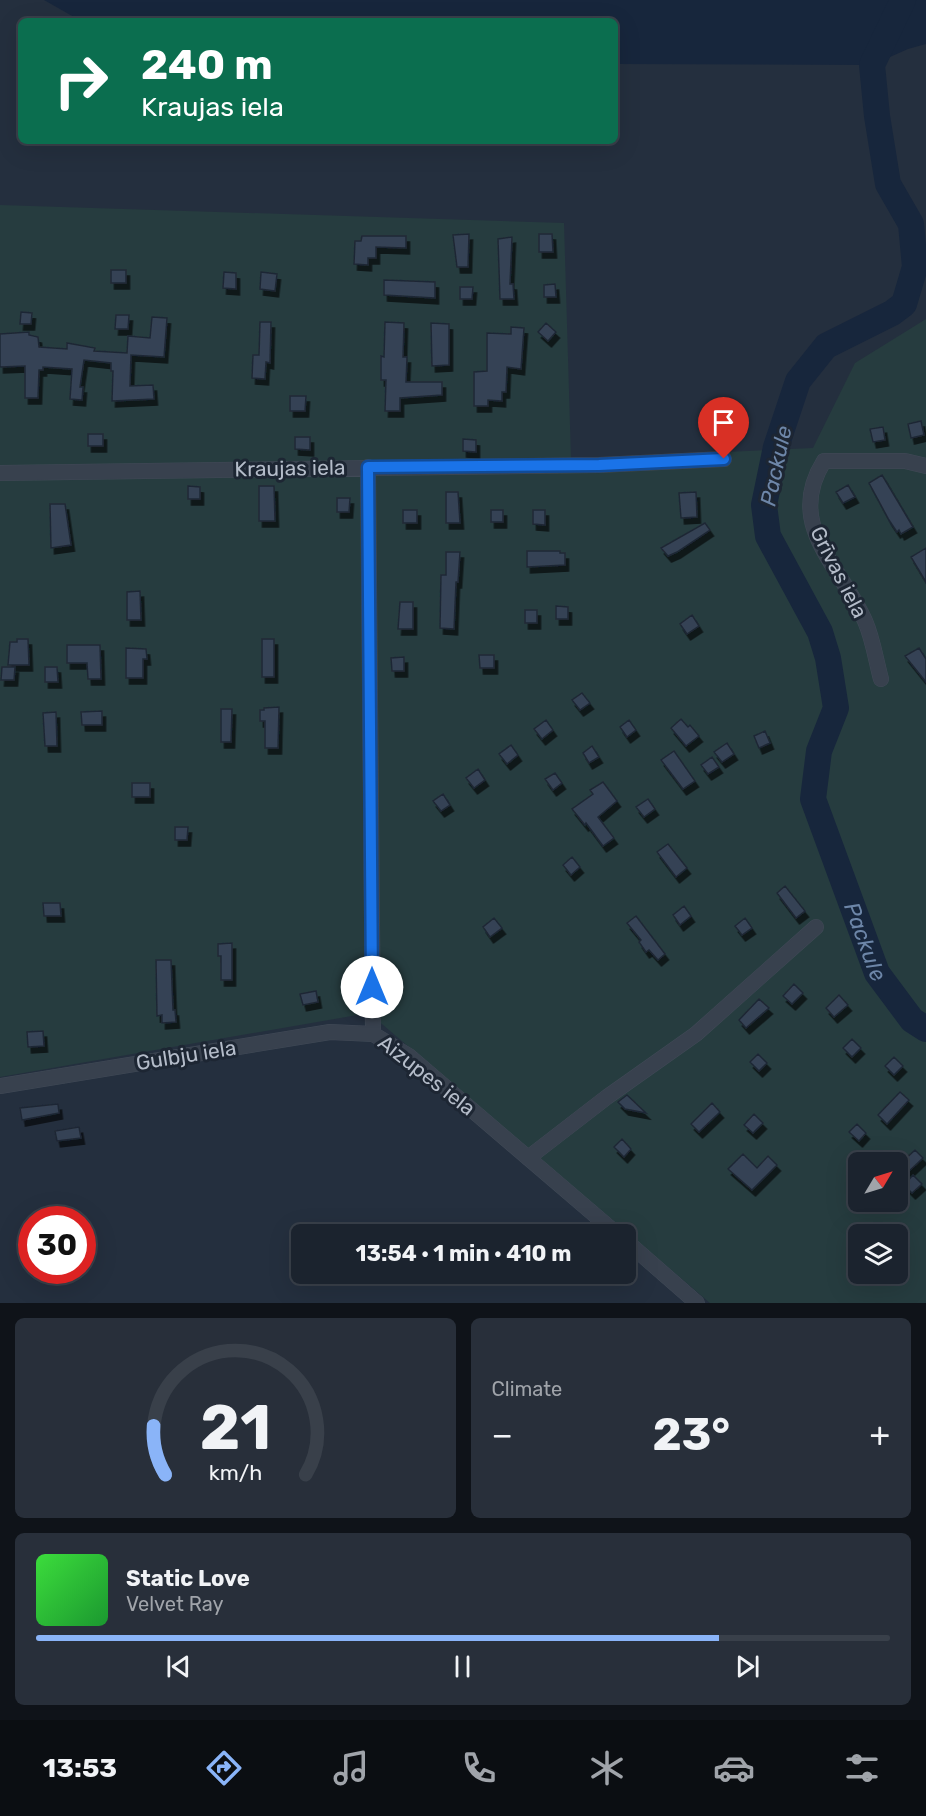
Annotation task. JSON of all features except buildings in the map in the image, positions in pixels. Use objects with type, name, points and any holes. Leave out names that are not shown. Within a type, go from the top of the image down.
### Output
[{"type":"street","name":"Kraujas iela","points":[[0,473],[599,465],[724,459]]},
{"type":"street","name":"Grīvas iela","points":[[881,679],[865,621],[822,548],[810,515],[811,488],[824,461],[905,461],[926,466]]},
{"type":"street","name":"Aizupes iela","points":[[368,467],[373,1034],[409,1056],[605,1224]]},
{"type":"street","points":[[528,1158],[696,1035],[816,927]]},
{"type":"street","name":"Gulbju iela","points":[[0,1086],[330,1032],[373,1034]]},
{"type":"street","points":[[636,1251],[697,1303]]},
{"type":"green space","points":[[0,205],[564,223],[571,459],[813,448],[855,363],[926,319],[926,1303],[710,1303],[636,1240],[636,1224],[617,1224],[369,1013],[0,1077]]},
{"type":"water","points":[[44,0],[926,0],[926,44],[908,49],[872,65],[618,64],[618,18],[76,18]]},
{"type":"waterway","name":"Packule","points":[[903,0],[872,65],[877,116],[888,184],[911,224],[915,267],[904,304],[892,313],[826,346],[798,381],[776,447],[764,505],[768,536],[820,632],[828,658],[836,708],[819,751],[813,799],[877,973],[912,1020],[926,1029]]},
{"type":"route","points":[[372,987],[368,467],[599,465],[724,459]]}]
